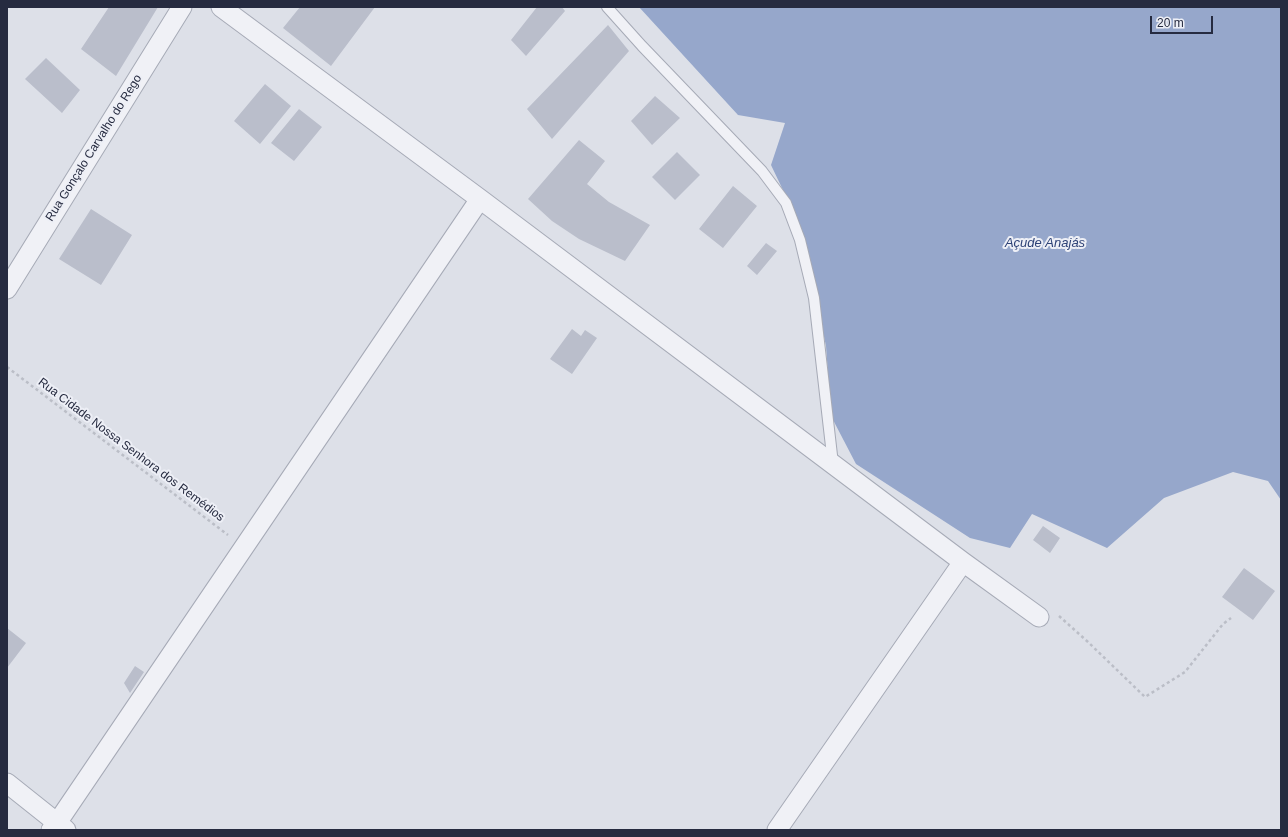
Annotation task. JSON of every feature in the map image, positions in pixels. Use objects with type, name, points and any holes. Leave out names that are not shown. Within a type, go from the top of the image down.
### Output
[{"type":"street","name":"Rua Gonçalo Carvalho do Rego","points":[[7,289],[182,7]]},
{"type":"street","points":[[221,7],[480,199],[963,562],[1039,617]]},
{"type":"street","points":[[7,783],[58,828],[244,547],[480,199]]},
{"type":"street","points":[[777,830],[963,562]]},
{"type":"lane","points":[[607,7],[642,46],[762,171],[786,203],[800,240],[814,298],[834,464]]},
{"type":"path","name":"Rua Cidade Nossa Senhora dos Remédios","points":[[7,367],[244,547]]},
{"type":"path","points":[[1039,617],[1058,616],[1088,642],[1145,697],[1185,672],[1223,624],[1231,618]]},
{"type":"water","name":"Açude Anajás","points":[[639,7],[1281,7],[1281,500],[1268,481],[1233,472],[1164,498],[1107,548],[1032,514],[1010,548],[970,538],[856,464],[831,416],[826,346],[803,238],[792,209],[771,165],[785,123],[738,115]]},
{"type":"building","points":[[109,7],[158,7],[116,76],[81,49]]},
{"type":"building","points":[[300,7],[375,7],[331,66],[283,28]]},
{"type":"building","points":[[537,7],[562,7],[565,11],[526,56],[511,40]]},
{"type":"building","points":[[608,25],[629,51],[552,139],[527,109]]},
{"type":"building","points":[[46,58],[80,90],[62,113],[25,79]]},
{"type":"building","points":[[265,84],[291,106],[260,144],[234,121]]},
{"type":"building","points":[[655,96],[680,118],[652,145],[631,121]]},
{"type":"building","points":[[299,109],[322,127],[294,161],[271,143]]},
{"type":"building","points":[[579,140],[605,161],[587,184],[609,202],[650,225],[625,261],[579,239],[552,221],[528,199]]},
{"type":"building","points":[[677,152],[700,175],[675,200],[652,177]]},
{"type":"building","points":[[733,186],[757,206],[723,248],[699,229]]},
{"type":"building","points":[[91,209],[132,235],[101,285],[59,259]]},
{"type":"building","points":[[766,243],[777,251],[757,275],[747,266]]},
{"type":"building","points":[[572,329],[581,336],[585,330],[597,338],[572,374],[550,359]]},
{"type":"building","points":[[1043,526],[1060,538],[1050,553],[1033,540]]},
{"type":"building","points":[[1244,568],[1275,591],[1253,620],[1222,597]]},
{"type":"building","points":[[7,628],[26,643],[7,668]]},
{"type":"building","points":[[135,666],[144,672],[130,693],[124,683]]}]
